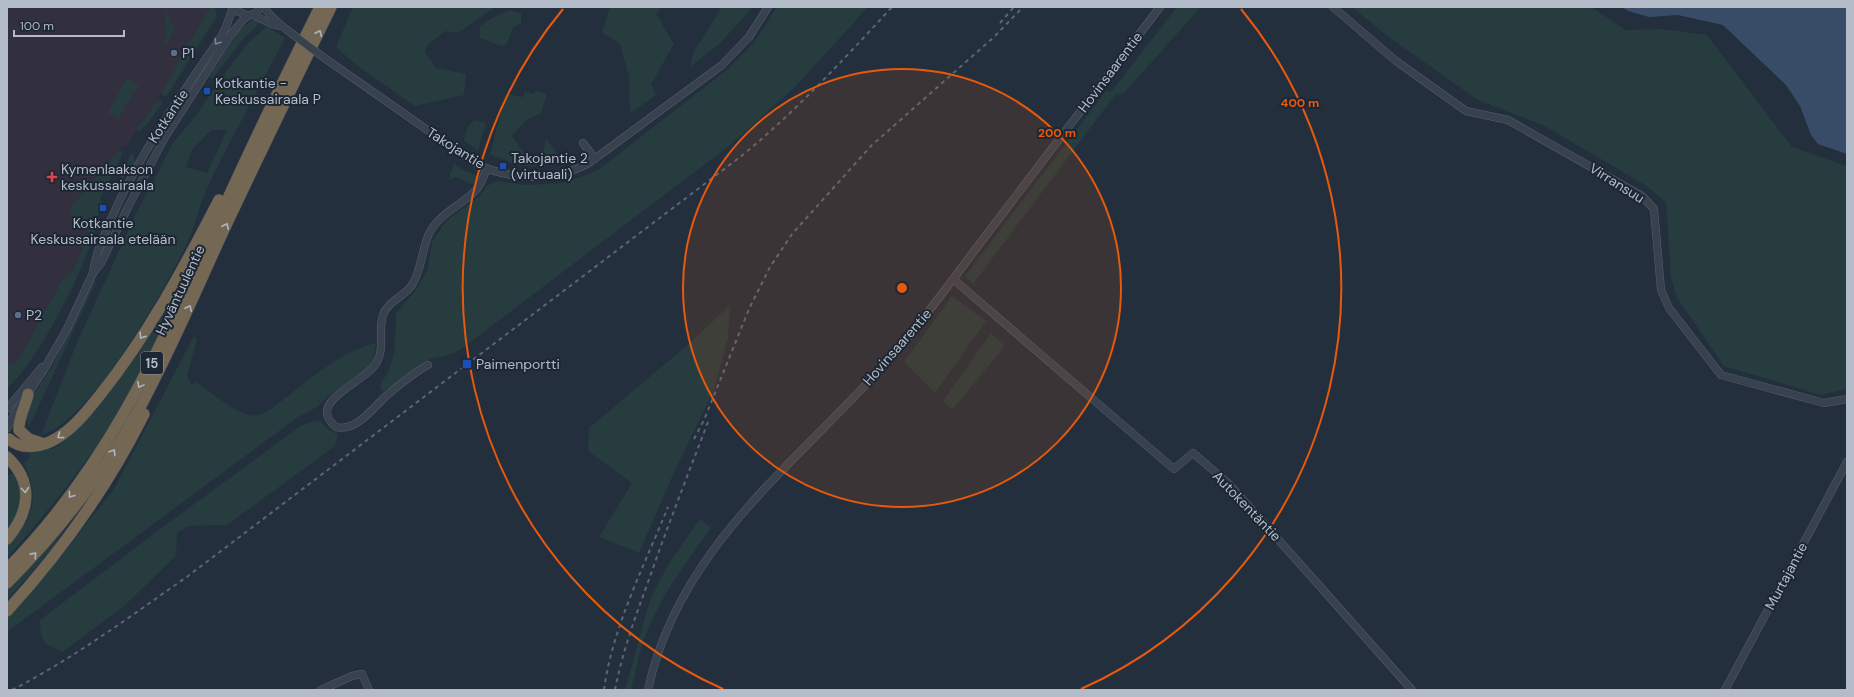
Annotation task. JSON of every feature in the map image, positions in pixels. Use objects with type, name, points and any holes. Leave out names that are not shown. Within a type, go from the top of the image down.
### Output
[{"type":"highway","name":"Hyväntuulentie","points":[[7,569],[37,537],[70,495],[100,455],[126,412],[158,351],[258,134],[320,7]]},
{"type":"highway","name":"Hyväntuulentie","points":[[7,583],[63,522],[94,480],[138,411],[170,349],[252,170],[331,7]]},
{"type":"highway","points":[[8,436],[13,442],[25,446],[43,445],[58,438],[89,408],[130,355],[176,281],[223,192],[258,134]]},
{"type":"highway","points":[[7,611],[58,552],[104,486],[144,414],[170,349]]},
{"type":"highway","points":[[28,394],[26,405],[19,424],[19,430],[29,438],[36,440],[43,445]]},
{"type":"highway","points":[[7,457],[17,466],[22,476],[26,494],[24,511],[7,538]]},
{"type":"street","name":"Takojantie","points":[[234,7],[237,11],[281,26],[461,155],[487,168],[514,176],[548,177],[579,169],[595,159],[722,65],[749,37],[768,7]]},
{"type":"street","name":"Kotkantie","points":[[8,436],[15,413],[43,371],[67,329],[93,273],[95,261],[108,227],[138,163],[173,106],[220,37],[226,27],[234,7]]},
{"type":"street","name":"Kotkantie","points":[[93,273],[101,264],[147,169],[181,109],[229,37],[243,20],[260,7]]},
{"type":"street","name":"Takojantie","points":[[264,7],[276,18],[281,26]]},
{"type":"street","name":"Hovinsaarentie","points":[[648,690],[669,624],[689,584],[705,559],[744,511],[899,348],[1160,7]]},
{"type":"street","name":"Virransuu","points":[[1333,7],[1396,61],[1466,111],[1508,120],[1642,196],[1654,209],[1661,290],[1669,308],[1721,375],[1824,403],[1847,399]]},
{"type":"street","points":[[583,143],[595,159]]},
{"type":"street","points":[[428,365],[388,395],[372,411],[349,426],[336,427],[328,418],[326,412],[331,400],[370,371],[378,361],[383,314],[389,306],[412,285],[419,269],[425,243],[432,229],[440,218],[476,190],[487,168]]},
{"type":"street","name":"Autokentäntie","points":[[953,279],[1174,469],[1193,453],[1229,484],[1412,690]]},
{"type":"street","name":"Kotkantie","points":[[7,409],[48,361]]},
{"type":"street","name":"Murtajantie","points":[[1725,690],[1847,462]]},
{"type":"street","points":[[321,690],[352,676],[362,674],[369,690]]},
{"type":"shaded area","name":"Kymenlaakson keskussairaala","points":[[7,7],[210,7],[169,81],[126,147],[123,145],[73,204],[80,221],[89,231],[73,271],[64,277],[17,362],[9,364],[7,362]]},
{"type":"green space","points":[[168,7],[170,7],[166,15],[172,19],[170,24],[176,27],[165,46],[163,45],[166,35],[165,17]]},
{"type":"green space","points":[[210,7],[215,7],[217,16],[166,97],[161,94]]},
{"type":"green space","points":[[353,7],[495,7],[458,33],[446,31],[427,45],[425,52],[436,68],[466,74],[464,95],[415,106],[359,67],[336,47]]},
{"type":"green space","points":[[610,7],[662,7],[656,14],[674,44],[651,84],[656,95],[630,113],[629,76],[620,44],[602,32]]},
{"type":"green space","points":[[722,7],[753,7],[720,43],[690,67],[694,51]]},
{"type":"green space","points":[[777,7],[868,7],[795,87],[729,146],[461,349],[452,354],[429,359],[385,391],[381,391],[381,383],[393,359],[396,313],[416,290],[427,271],[432,242],[446,221],[481,195],[487,186],[497,181],[527,185],[563,183],[597,171],[728,69],[756,40]]},
{"type":"green space","points":[[1177,7],[1201,7],[1123,94],[1115,95],[973,284],[965,276],[1106,91],[1111,92]]},
{"type":"green space","points":[[1352,7],[1591,7],[1626,30],[1662,29],[1707,35],[1792,147],[1847,166],[1847,389],[1821,395],[1724,366],[1676,296],[1671,277],[1666,202],[1645,185],[1543,125],[1478,100],[1390,38]]},
{"type":"green space","points":[[510,10],[521,13],[521,23],[513,28],[506,45],[501,46],[480,38],[480,26],[492,18]]},
{"type":"green space","points":[[254,19],[261,22],[244,38],[213,78],[209,77],[237,32]]},
{"type":"green space","points":[[267,26],[285,38],[208,186],[189,239],[175,267],[143,323],[102,382],[81,406],[60,425],[41,435],[76,345],[135,216],[173,143],[197,114],[219,81],[248,43]],"holes":[[[211,130],[227,130],[207,173],[186,167],[192,150]]]},
{"type":"green space","points":[[127,78],[139,86],[136,91],[134,90],[128,103],[126,102],[124,105],[126,106],[118,119],[112,113],[111,115],[108,113]]},
{"type":"green space","points":[[525,91],[534,94],[535,91],[547,94],[541,113],[525,121],[512,136],[530,161],[541,161],[546,139],[563,161],[542,166],[525,166],[509,162],[490,154],[506,94],[523,97]]},
{"type":"green space","points":[[158,99],[163,102],[148,123],[139,131],[136,130]]},
{"type":"green space","points":[[474,120],[486,123],[478,150],[464,141],[467,128]]},
{"type":"green space","points":[[120,149],[122,155],[100,199],[102,204],[93,236],[77,277],[56,319],[32,359],[7,389],[7,362],[9,364],[17,362],[64,277],[73,271],[89,232],[80,221],[69,214],[73,204]]},
{"type":"green space","points":[[131,153],[134,156],[135,162],[122,181],[119,180]]},
{"type":"green space","points":[[454,164],[465,171],[478,176],[474,185],[455,177],[448,180]]},
{"type":"green space","points":[[94,279],[96,282],[29,427],[26,419],[32,397],[53,365]]},
{"type":"green space","points":[[184,281],[137,378],[108,430],[67,486],[7,558],[7,550],[11,539],[24,524],[31,511],[33,497],[31,483],[24,463],[28,460],[30,452],[54,448],[72,435],[107,396],[140,351]]},
{"type":"green space","points":[[952,296],[986,321],[935,393],[904,362]]},
{"type":"green space","points":[[730,305],[728,338],[714,390],[675,470],[639,553],[599,537],[632,483],[588,451],[589,428],[690,343]]},
{"type":"green space","points":[[991,333],[1005,346],[952,410],[943,401]]},
{"type":"green space","points":[[194,336],[197,339],[187,376],[192,385],[195,382],[237,410],[253,415],[261,414],[271,409],[334,362],[362,347],[376,343],[374,358],[370,365],[327,397],[317,407],[298,417],[7,632],[7,617],[43,579],[114,489]]},
{"type":"green space","points":[[320,421],[330,431],[338,434],[335,446],[227,525],[188,526],[177,533],[176,556],[124,606],[62,652],[51,647],[44,641],[41,633],[40,620],[298,428],[308,423]]},
{"type":"green space","points":[[16,472],[24,495],[17,516],[7,531],[7,476]]},
{"type":"green space","points":[[103,475],[49,552],[7,600],[7,588]]},
{"type":"green space","points":[[700,519],[711,528],[659,605],[639,654],[631,690],[625,690],[650,600],[669,563]]},
{"type":"water","points":[[1622,7],[1847,7],[1847,154],[1818,144],[1811,135],[1800,106],[1786,85],[1723,25],[1678,15],[1649,17],[1628,11]]},
{"type":"railway","points":[[12,690],[35,678],[80,650],[188,576],[744,154],[802,101],[892,7]]},
{"type":"railway","points":[[1000,23],[1014,7]]},
{"type":"railway","points":[[694,439],[704,420],[749,309],[770,267],[792,234],[871,146],[994,37],[1023,7]]},
{"type":"railway","points":[[615,690],[625,650],[638,611],[708,422]]},
{"type":"railway","points":[[604,690],[614,643],[630,597],[668,507]]},
{"type":"place","name":"P1","points":[[174,53]]},
{"type":"place","name":"Kotkantie - Keskussairaala P","points":[[207,91]]},
{"type":"place","name":"Takojantie 2 (virtuaali)","points":[[503,166]]},
{"type":"place","name":"Kymenlaakson keskussairaala","points":[[52,177]]},
{"type":"place","name":"Kotkantie Keskussairaala etelään","points":[[103,208]]},
{"type":"place","name":"P2","points":[[18,315]]},
{"type":"place","name":"Paimenportti","points":[[467,364]]}]
